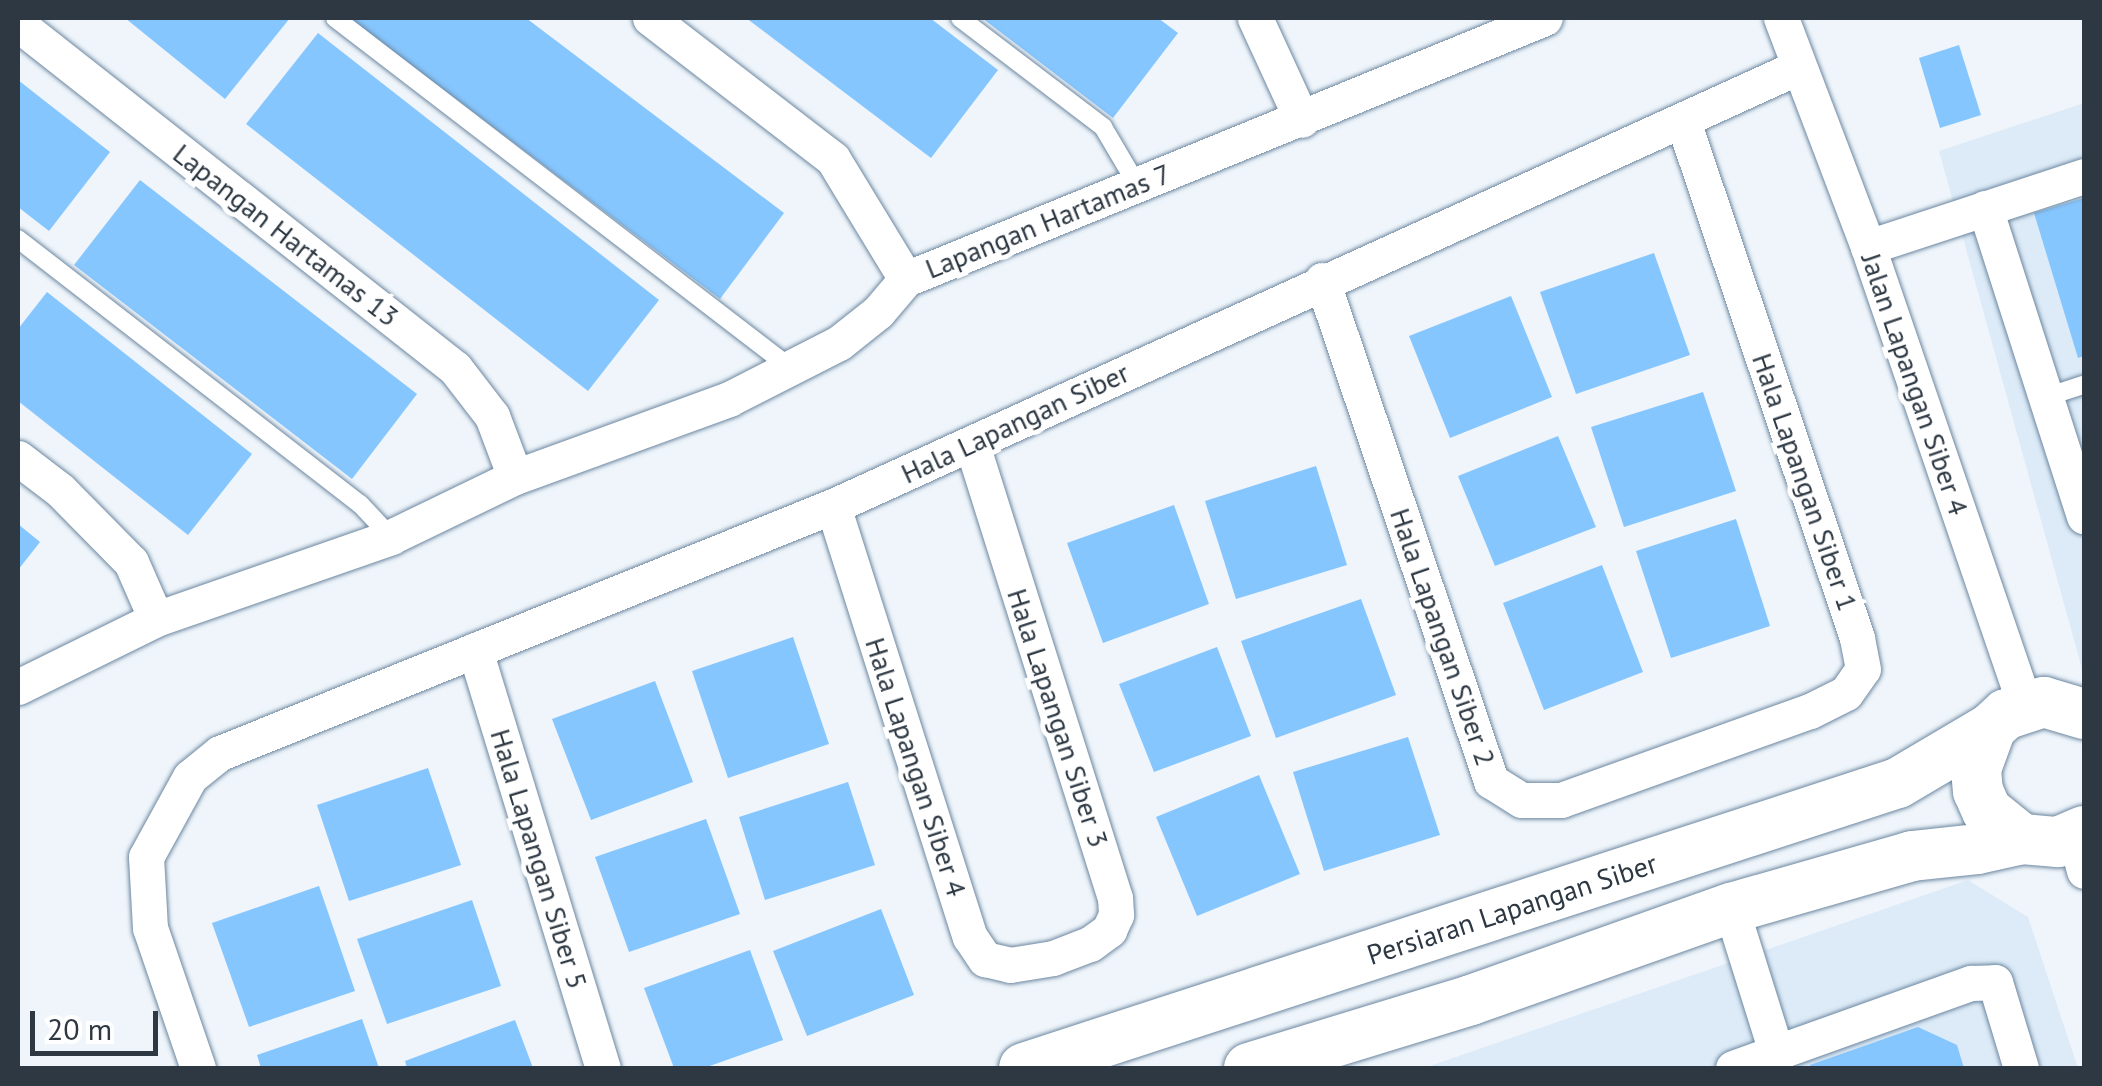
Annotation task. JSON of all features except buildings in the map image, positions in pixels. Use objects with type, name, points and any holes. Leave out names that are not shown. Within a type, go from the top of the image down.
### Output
[{"type":"main road","points":[[2022,839],[1988,811],[1978,791],[1978,758],[2049,711]]},
{"type":"main road","name":"Persiaran Lapangan Siber","points":[[1024,1068],[1898,783],[2049,711]]},
{"type":"main road","points":[[1249,1068],[1471,1000],[1731,908],[1912,856],[2022,839],[2081,846]]},
{"type":"street","points":[[650,18],[833,159],[906,278]]},
{"type":"street","points":[[1255,18],[1302,120]]},
{"type":"street","name":"Lapangan Hartamas 7","points":[[19,684],[156,620],[390,537],[515,476],[729,400],[839,344],[878,312],[906,278],[1546,18]]},
{"type":"street","points":[[1782,18],[1798,67]]},
{"type":"street","name":"Lapangan Hartamas 13","points":[[18,24],[455,368],[492,416],[515,476]]},
{"type":"street","name":"Hala Lapangan Siber","points":[[198,1068],[150,928],[146,857],[190,777],[220,753],[833,506],[1322,280],[1798,67]]},
{"type":"street","name":"Jalan Lapangan Siber 4","points":[[1798,67],[2049,711]]},
{"type":"street","name":"Hala Lapangan Siber 1","points":[[1683,121],[1857,638],[1863,669],[1846,693],[1702,750]]},
{"type":"street","points":[[1868,246],[2084,176]]},
{"type":"street","points":[[1985,208],[2084,517]]},
{"type":"street","name":"Hala Lapangan Siber 2","points":[[1322,280],[1491,781],[1522,800],[1561,800],[1702,750]]},
{"type":"street","name":"Hala Lapangan Siber 3","points":[[972,445],[1115,898],[1116,915],[1109,930],[1090,944],[1052,958]]},
{"type":"street","points":[[18,458],[60,490],[131,562],[156,620]]},
{"type":"street","name":"Hala Lapangan Siber 4","points":[[833,506],[970,937],[985,959],[1010,965],[1052,958]]},
{"type":"street","name":"Hala Lapangan Siber 5","points":[[474,650],[603,1068]]},
{"type":"street","points":[[1731,908],[1779,1062]]},
{"type":"street","points":[[1734,1068],[1779,1062],[1971,983],[1995,982],[2020,1068]]},
{"type":"lane","points":[[335,18],[792,369]]},
{"type":"lane","points":[[960,18],[1103,127],[1136,184]]},
{"type":"lane","points":[[18,239],[360,504],[390,537]]},
{"type":"lane","points":[[2046,397],[2084,385]]},
{"type":"shaded area","points":[[2084,103],[2084,668],[2082,669],[1939,151]]},
{"type":"shaded area","points":[[1968,880],[2028,917],[2078,1068],[1424,1068]]}]
